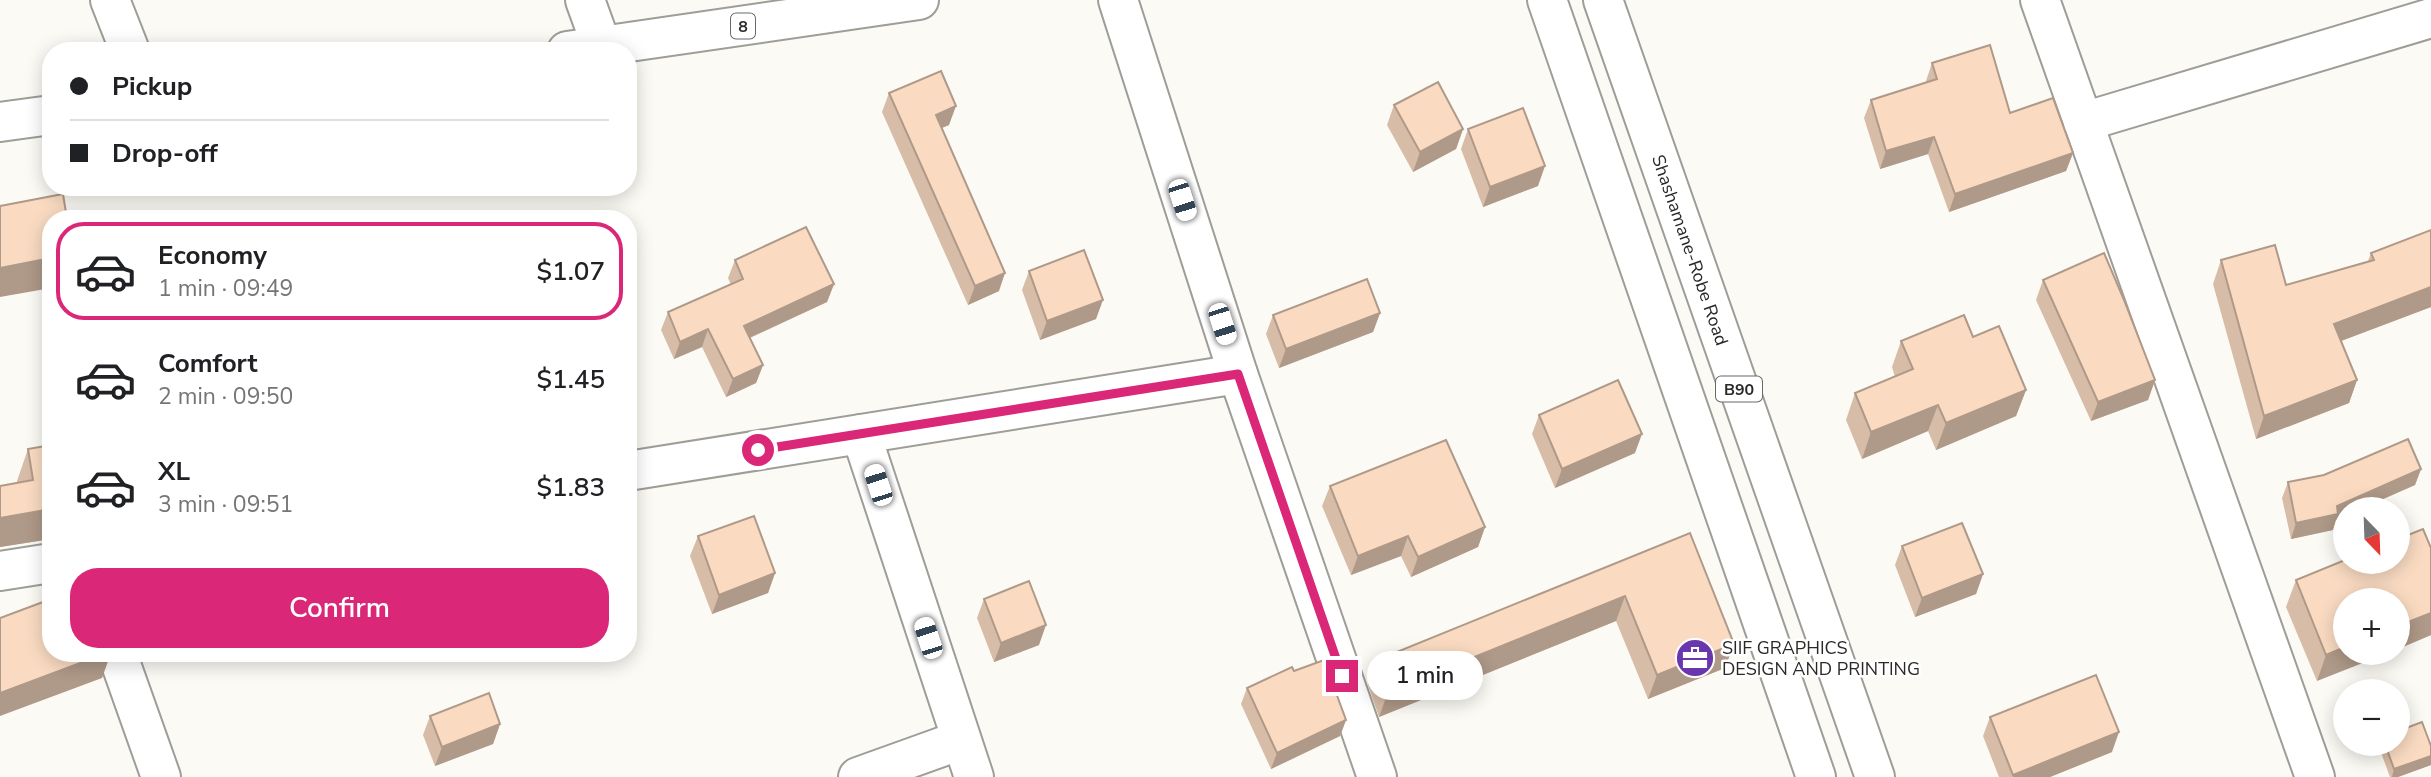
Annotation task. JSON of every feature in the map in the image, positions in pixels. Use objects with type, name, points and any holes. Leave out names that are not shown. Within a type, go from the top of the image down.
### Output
[{"type":"street","points":[[110,0],[126,42]]},
{"type":"street","points":[[584,42],[585,0]]},
{"type":"street","name":"8","points":[[632,42],[919,0]]},
{"type":"street","points":[[1118,0],[1238,374],[1377,777]]},
{"type":"street","points":[[1547,0],[1816,777]]},
{"type":"street","name":"Shashamane-Robe Road","points":[[1603,0],[1875,777]]},
{"type":"street","points":[[2040,0],[2315,777]]},
{"type":"street","points":[[2083,122],[2431,18]]},
{"type":"street","points":[[0,122],[42,116]]},
{"type":"street","points":[[637,470],[1238,374]]},
{"type":"street","points":[[861,434],[974,777]]},
{"type":"street","points":[[0,571],[42,564]]},
{"type":"street","points":[[120,662],[161,777]]},
{"type":"street","points":[[858,777],[961,740]]},
{"type":"building","points":[[1990,45],[2010,113],[2053,98],[2073,153],[1955,194],[1934,137],[1886,151],[1871,100],[1937,79],[1932,63]]},
{"type":"building","points":[[941,71],[956,106],[936,115],[1005,273],[975,286],[889,93]]},
{"type":"building","points":[[1438,82],[1463,129],[1420,152],[1394,105]]},
{"type":"building","points":[[1523,108],[1545,166],[1490,187],[1468,129]]},
{"type":"building","points":[[63,196],[66,210],[42,210],[42,260],[0,268],[0,206]]},
{"type":"building","points":[[806,227],[834,284],[744,326],[763,365],[733,379],[708,329],[680,342],[668,312],[743,279],[735,260]]},
{"type":"building","points":[[2431,230],[2431,287],[2334,324],[2357,380],[2264,416],[2221,260],[2275,245],[2286,285],[2374,260],[2371,253]]},
{"type":"building","points":[[1084,250],[1103,300],[1047,321],[1029,271]]},
{"type":"building","points":[[2104,253],[2155,380],[2098,402],[2043,280]]},
{"type":"building","points":[[1367,279],[1380,313],[1286,349],[1273,315]]},
{"type":"building","points":[[1964,315],[1973,337],[1999,326],[2026,390],[1946,423],[1938,405],[1871,432],[1855,393],[1913,369],[1901,341]]},
{"type":"building","points":[[1618,380],[1642,434],[1562,469],[1539,415]]},
{"type":"building","points":[[2408,439],[2421,469],[2357,497],[2333,497],[2333,515],[2296,523],[2288,482],[2324,475]]},
{"type":"building","points":[[1446,440],[1485,527],[1418,557],[1408,536],[1358,556],[1330,486]]},
{"type":"building","points":[[42,447],[42,511],[0,518],[0,486],[33,480],[28,449]]},
{"type":"building","points":[[754,516],[775,573],[719,595],[698,536]]},
{"type":"building","points":[[1962,523],[1983,574],[1922,598],[1902,546]]},
{"type":"building","points":[[2423,529],[2431,548],[2431,613],[2410,621],[2410,588],[2333,588],[2333,652],[2326,655],[2296,580],[2333,565],[2333,574],[2410,574],[2410,534]]},
{"type":"building","points":[[1690,533],[1734,644],[1657,675],[1625,596],[1388,692],[1377,660]]},
{"type":"building","points":[[1029,581],[1046,625],[1001,643],[984,599]]},
{"type":"building","points":[[42,602],[42,662],[83,662],[0,693],[0,618]]},
{"type":"building","points":[[1324,660],[1346,720],[1277,753],[1247,688],[1292,667],[1294,671]]},
{"type":"building","points":[[2096,675],[2119,732],[2013,775],[1990,717]]},
{"type":"building","points":[[489,693],[500,724],[442,747],[430,716]]},
{"type":"building","points":[[2422,722],[2431,746],[2431,756],[2394,769],[2389,756],[2410,756],[2410,726]]},
{"type":"place","name":"SIIF GRAPHICS DESIGN AND PRINTING","points":[[1695,658]]},
{"type":"route","points":[[758,450],[1238,374],[1342,676]]}]
